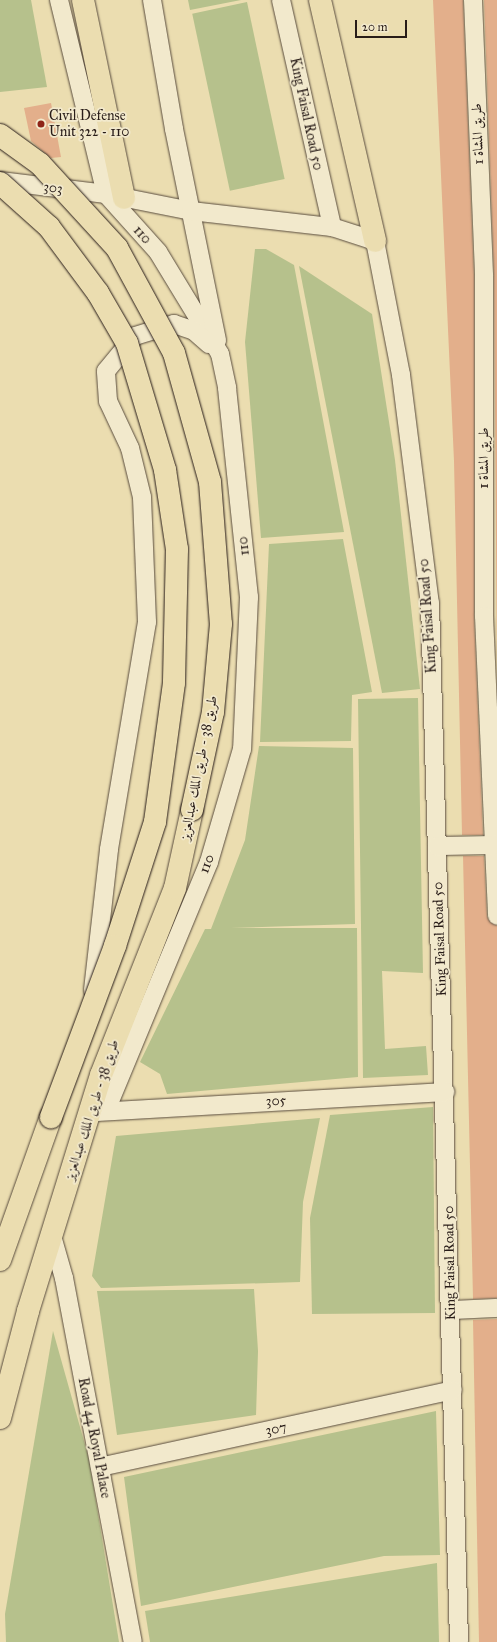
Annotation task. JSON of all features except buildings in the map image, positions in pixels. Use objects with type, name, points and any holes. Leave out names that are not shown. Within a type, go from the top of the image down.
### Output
[{"type":"main road","points":[[83,0],[115,196]]},
{"type":"main road","points":[[320,0],[375,241]]},
{"type":"main road","name":"طريق 38 - طريق الملك عبدالعزيز","points":[[0,135],[40,164],[117,248],[174,353],[210,482],[221,624],[213,712],[175,888],[101,1075],[99,1112],[52,1236],[0,1418]]},
{"type":"main road","points":[[0,182],[49,227],[98,293],[127,343],[165,470],[177,549],[174,683],[154,822],[91,1009],[0,1260]]},
{"type":"street","name":"110","points":[[59,0],[115,196],[158,252],[220,354],[227,388],[249,597],[242,750],[209,862],[99,1112]]},
{"type":"street","points":[[152,0],[191,211],[220,354]]},
{"type":"street","name":"King Faisal Road 50","points":[[281,0],[332,227]]},
{"type":"street","name":"طريق المشاة 1","points":[[473,0],[484,276],[484,616],[497,916]]},
{"type":"street","name":"303","points":[[0,182],[115,196],[191,211],[332,227],[375,241]]},
{"type":"street","name":"King Faisal Road 50","points":[[375,241],[401,375],[430,603],[460,1642]]},
{"type":"street","points":[[91,1009],[109,849],[146,622],[142,497],[130,448],[108,401],[106,371],[135,336],[174,324],[194,331],[220,354]]},
{"type":"street","points":[[437,846],[495,845]]},
{"type":"street","name":"305","points":[[99,1112],[445,1092]]},
{"type":"street","name":"Road 44 Royal Palace","points":[[52,1236],[64,1278],[133,1642]]},
{"type":"street","points":[[451,1310],[497,1308]]},
{"type":"street","name":"307","points":[[100,1468],[453,1390]]},
{"type":"green space","points":[[0,0],[31,0],[47,87],[0,92]]},
{"type":"green space","points":[[188,0],[241,0],[190,10]]},
{"type":"green space","points":[[247,2],[285,179],[230,191],[192,14]]},
{"type":"green space","points":[[255,249],[266,249],[294,265],[344,532],[261,538],[245,342]]},
{"type":"green space","points":[[299,266],[372,314],[395,460],[420,689],[382,693]]},
{"type":"green space","points":[[343,539],[372,692],[352,695],[351,741],[260,742],[269,544]]},
{"type":"green space","points":[[418,698],[423,973],[382,971],[385,1049],[426,1046],[428,1075],[363,1078],[358,699]]},
{"type":"green space","points":[[259,746],[353,748],[355,924],[231,928],[357,928],[358,1077],[167,1094],[160,1074],[140,1062],[205,929],[211,929],[245,840]]},
{"type":"green space","points":[[433,1107],[435,1313],[312,1314],[310,1218],[330,1115]]},
{"type":"green space","points":[[320,1118],[303,1202],[300,1282],[101,1288],[92,1276],[116,1136]]},
{"type":"green space","points":[[254,1289],[258,1351],[256,1415],[117,1435],[97,1291]]},
{"type":"green space","points":[[53,1331],[89,1459],[119,1642],[6,1642],[5,1614]]},
{"type":"green space","points":[[436,1411],[440,1555],[384,1556],[141,1606],[124,1477]]},
{"type":"green space","points":[[437,1563],[439,1642],[150,1642],[145,1611]]},
{"type":"place","name":"Civil Defense Unit 322 - 110","points":[[41,124]]}]
